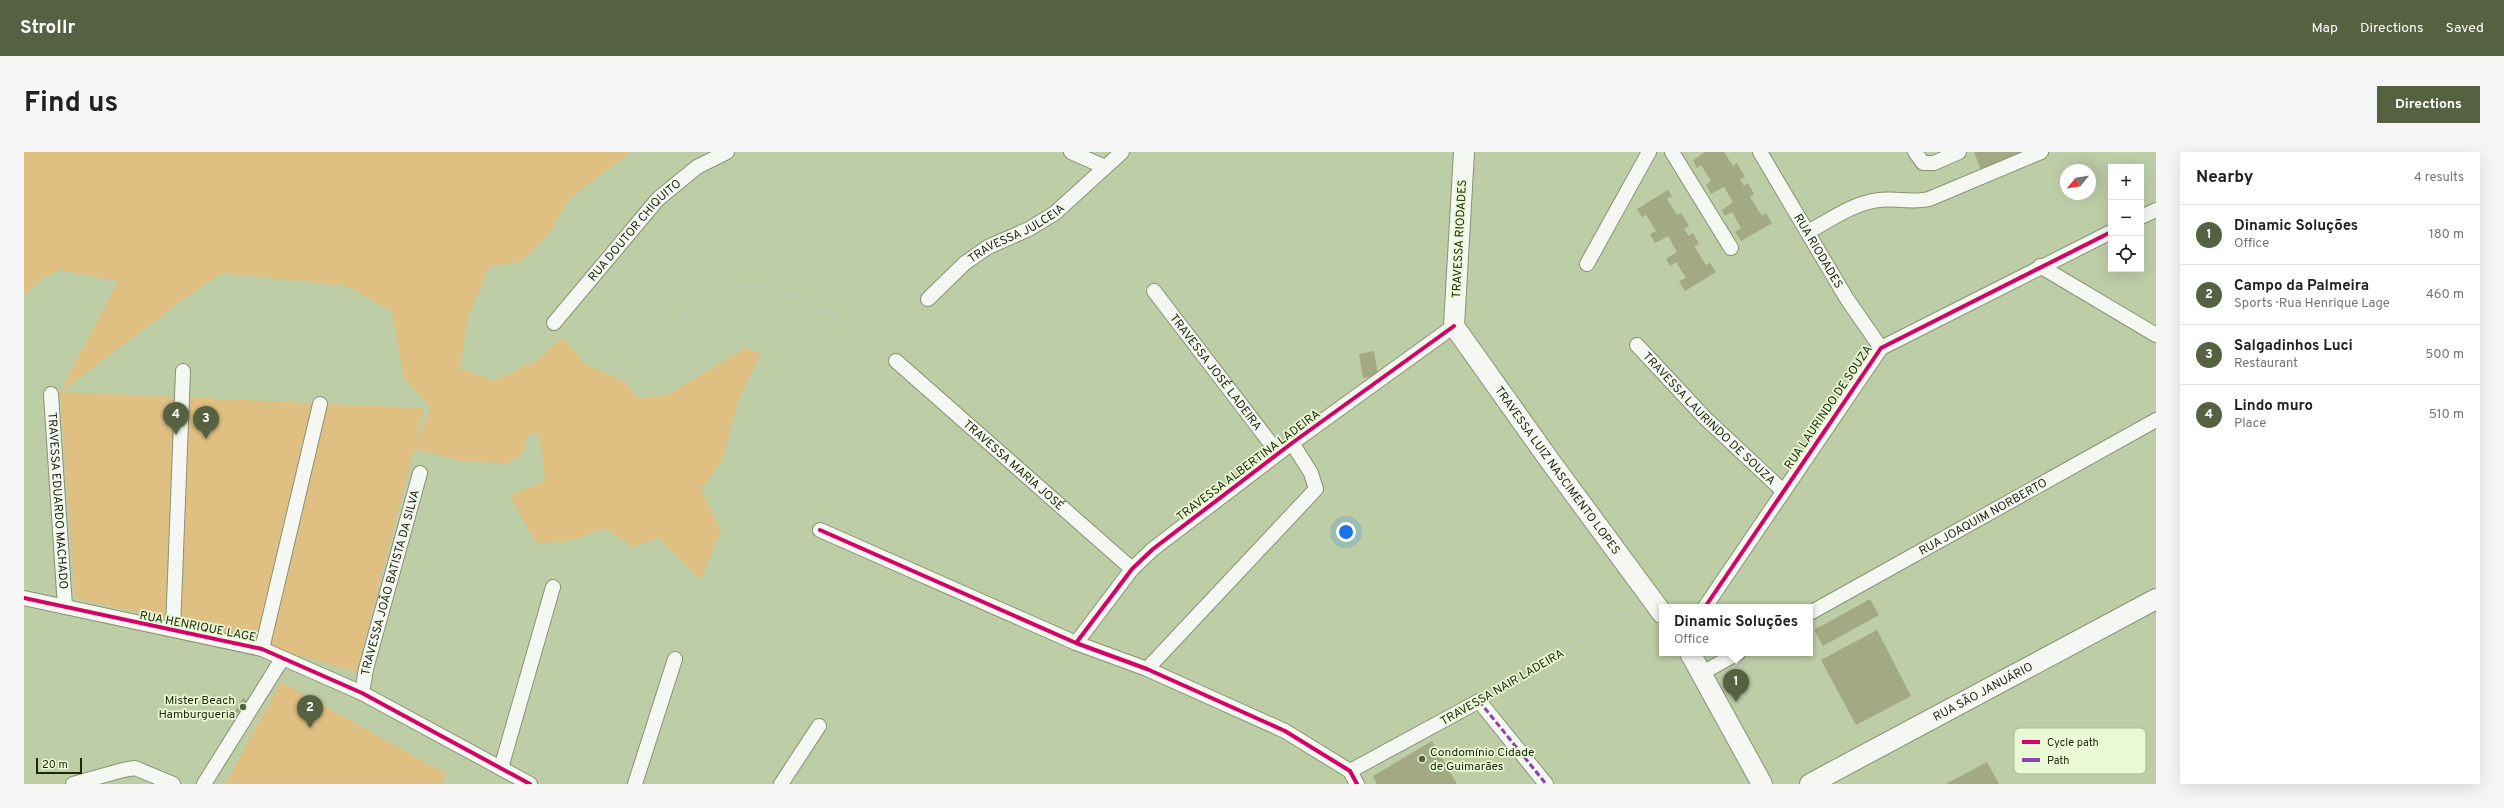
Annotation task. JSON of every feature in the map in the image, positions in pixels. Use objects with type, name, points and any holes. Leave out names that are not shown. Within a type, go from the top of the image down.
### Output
[{"type":"street","name":"RUA DOUTOR CHIQUITO","points":[[554,323],[658,199],[697,167],[727,152]]},
{"type":"street","points":[[1071,152],[1105,167]]},
{"type":"street","name":"TRAVESSA JULCEIA","points":[[928,299],[965,263],[988,247],[1029,230],[1055,213],[1122,152]]},
{"type":"street","name":"TRAVESSA RIODADES","points":[[1454,326],[1464,152]]},
{"type":"street","points":[[1586,264],[1649,152]]},
{"type":"street","name":"RUA RIODADES","points":[[1760,152],[1847,299],[1881,348]]},
{"type":"street","points":[[1915,152],[1923,163],[1934,163],[1959,152]]},
{"type":"street","points":[[1808,232],[1852,208],[1878,200],[1918,201],[1929,199],[2041,152]]},
{"type":"street","points":[[1674,153],[1731,248]]},
{"type":"street","points":[[2144,216],[2156,210]]},
{"type":"street","name":"RUA LAURINDO DE SOUZA","points":[[1707,604],[1782,491],[1881,348],[2040,266],[2108,233]]},
{"type":"street","points":[[2040,266],[2156,335]]},
{"type":"street","name":"TRAVESSA JOSÉ LADEIRA","points":[[1154,291],[1278,453]]},
{"type":"street","name":"TRAVESSA ALBERTINA LADEIRA","points":[[1076,643],[1132,569],[1153,549],[1278,453],[1454,326]]},
{"type":"street","name":"TRAVESSA LUIZ NASCIMENTO LOPES","points":[[1454,326],[1657,607]]},
{"type":"street","name":"TRAVESSA LAURINDO DE SOUZA","points":[[1637,345],[1705,418],[1782,491]]},
{"type":"street","name":"TRAVESSA MARIA JOSÉ","points":[[896,361],[1132,569]]},
{"type":"street","points":[[173,629],[183,371]]},
{"type":"street","name":"TRAVESSA EDUARDO MACHADO","points":[[51,394],[65,607]]},
{"type":"street","points":[[262,649],[320,404]]},
{"type":"street","name":"RUA JOAQUIM NORBERTO","points":[[1813,611],[2156,420]]},
{"type":"street","points":[[1147,669],[1316,489],[1311,473],[1292,444]]},
{"type":"street","name":"TRAVESSA JOÃO BATISTA DA SILVA","points":[[362,693],[366,669],[420,473]]},
{"type":"street","points":[[820,530],[1076,643],[1147,669],[1285,731],[1350,771],[1357,784]]},
{"type":"street","points":[[501,768],[553,587]]},
{"type":"street","name":"RUA HENRIQUE LAGE","points":[[24,598],[128,622],[173,629],[262,649],[362,693],[530,784]]},
{"type":"street","name":"RUA SÃO JANUÁRIO","points":[[1810,784],[2156,600]]},
{"type":"street","points":[[1692,656],[1762,784]]},
{"type":"street","points":[[1702,673],[1733,656]]},
{"type":"street","points":[[204,784],[282,659]]},
{"type":"street","points":[[635,784],[675,659]]},
{"type":"street","points":[[1479,701],[1546,784]]},
{"type":"street","name":"TRAVESSA NAIR LADEIRA","points":[[1350,771],[1479,701]]},
{"type":"street","points":[[781,784],[819,726]]},
{"type":"street","points":[[72,784],[135,768],[173,784]]},
{"type":"path","points":[[611,365],[634,352],[711,296],[740,287],[762,287],[793,296],[823,310],[852,327],[896,361]]},
{"type":"shaded area","points":[[24,152],[631,152],[569,199],[548,235],[522,261],[489,267],[468,317],[460,368],[494,381],[538,360],[562,337],[585,364],[625,382],[637,398],[667,395],[744,349],[761,353],[738,401],[722,461],[701,489],[721,531],[701,579],[659,538],[633,547],[605,528],[566,542],[536,543],[510,495],[545,481],[539,434],[527,435],[524,452],[508,463],[467,462],[414,449],[357,672],[181,622],[75,598],[60,392],[118,281],[62,270],[44,277],[24,295]],"holes":[[[223,273],[346,286],[392,311],[404,378],[431,408],[415,445],[424,408],[61,392],[188,296]]]},
{"type":"shaded area","points":[[281,682],[447,774],[441,784],[225,784]]},
{"type":"building","points":[[1705,152],[1724,152],[1733,166],[1737,163],[1745,177],[1740,179],[1744,186],[1748,183],[1754,194],[1750,197],[1762,216],[1766,213],[1772,223],[1741,241],[1735,232],[1741,228],[1732,212],[1725,216],[1722,210],[1733,202],[1724,187],[1711,194],[1706,185],[1711,181],[1701,165],[1697,168],[1693,160]]},
{"type":"building","points":[[1974,152],[2023,152],[2004,159],[2006,163],[1981,170]]},
{"type":"building","points":[[1668,190],[1672,196],[1667,199],[1677,215],[1681,213],[1689,226],[1684,229],[1689,236],[1693,233],[1699,244],[1694,246],[1706,265],[1710,263],[1716,272],[1685,291],[1679,281],[1686,278],[1676,262],[1670,266],[1666,259],[1677,252],[1668,236],[1655,243],[1650,234],[1656,231],[1646,215],[1642,217],[1637,209]]},
{"type":"building","points":[[1374,351],[1378,376],[1363,378],[1359,354]]},
{"type":"building","points":[[1870,599],[1879,615],[1823,646],[1814,630]]},
{"type":"building","points":[[1877,630],[1911,696],[1856,725],[1821,660]]},
{"type":"building","name":"Mister Beach Hamburgueria","points":[[243,698],[251,702],[241,715],[235,711]]},
{"type":"building","name":"Condomínio Cidade de Guimarães","points":[[1432,741],[1457,784],[1377,784],[1373,776]]},
{"type":"building","points":[[1987,762],[1999,784],[1945,784],[1959,777]]},
{"type":"marked path","points":[[1479,701],[1546,784]]},
{"type":"cycle path","points":[[1707,604],[1881,348],[2108,234]]},
{"type":"cycle path","points":[[1076,643],[1132,569],[1153,549],[1292,443],[1454,326]]},
{"type":"cycle path","points":[[820,530],[1076,643],[1147,669],[1285,731],[1350,771],[1357,784]]},
{"type":"cycle path","points":[[24,598],[262,649],[362,693],[530,784]]},
{"type":"place","name":"Lindo muro","points":[[176,435]]},
{"type":"place","name":"Salgadinhos Luci","points":[[206,439]]},
{"type":"place","name":"Dinamic Soluções","points":[[1736,702]]},
{"type":"place","name":"Mister Beach Hamburgueria","points":[[243,707]]},
{"type":"place","name":"Campo da Palmeira","points":[[310,728]]},
{"type":"place","name":"Condomínio Cidade de Guimarães","points":[[1422,759]]}]
